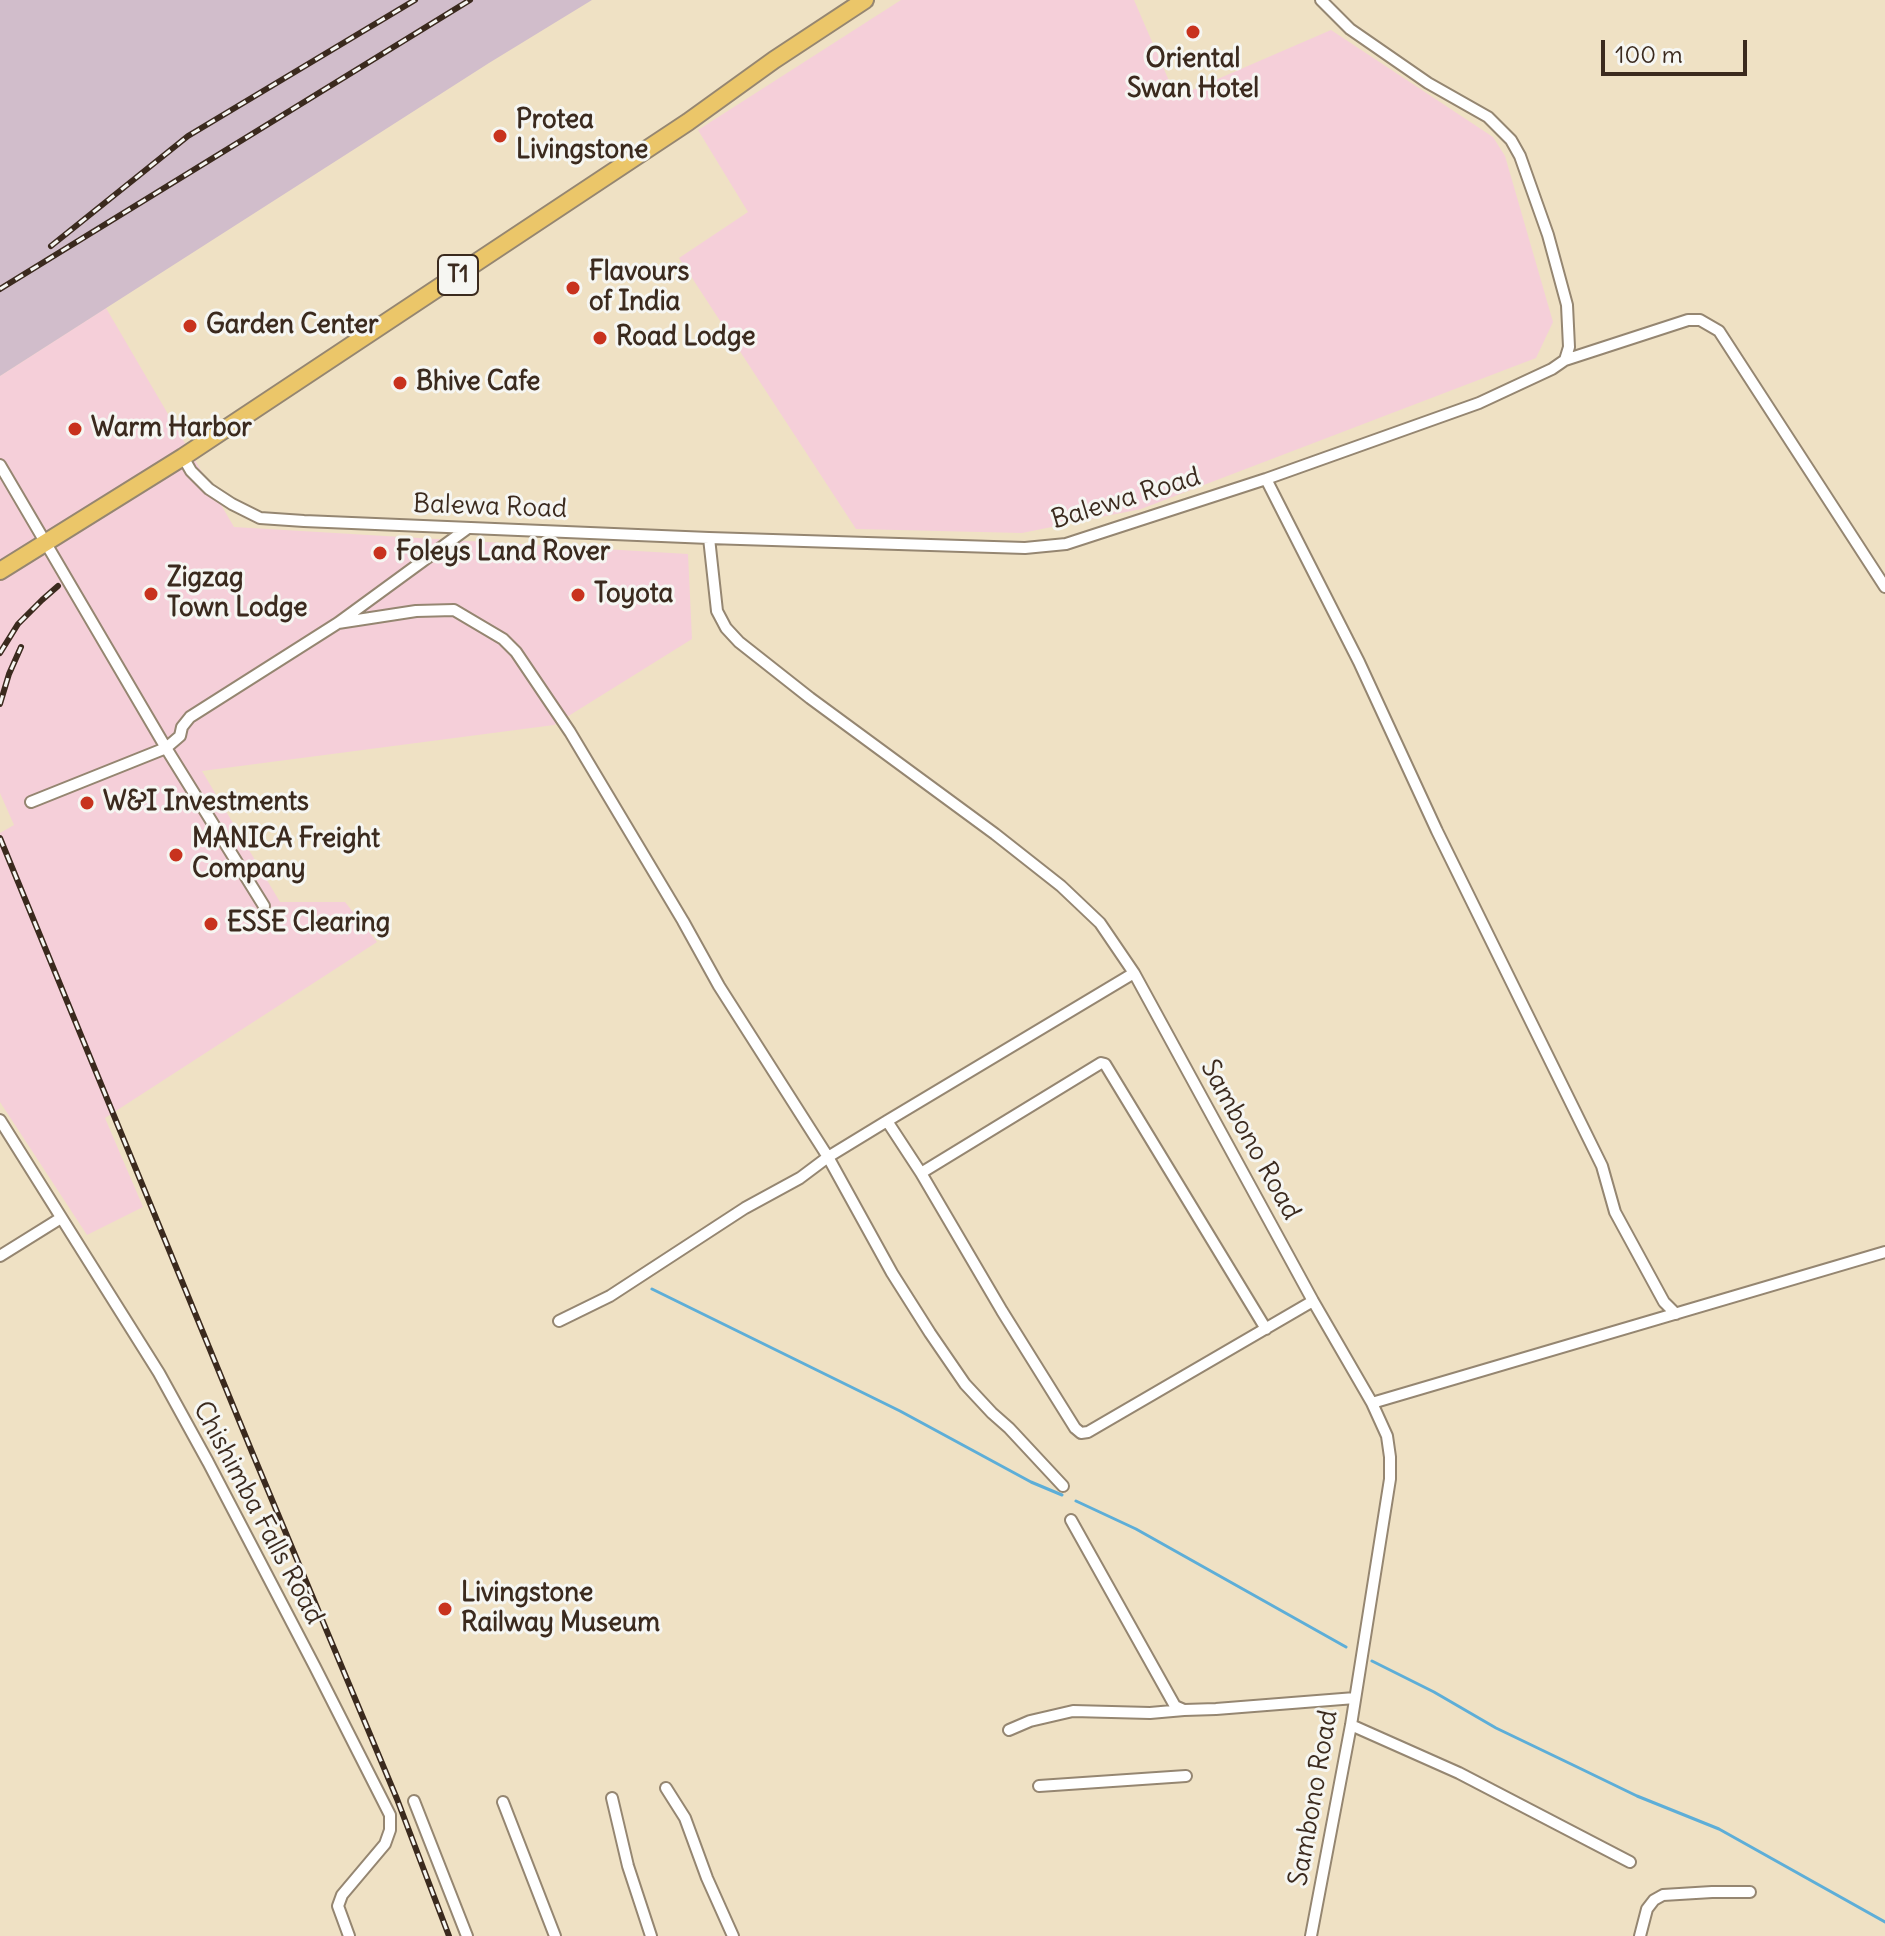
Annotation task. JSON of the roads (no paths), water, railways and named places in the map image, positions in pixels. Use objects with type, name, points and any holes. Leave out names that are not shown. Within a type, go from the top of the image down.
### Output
[{"type":"highway","name":"T1","points":[[0,571],[183,457],[688,122],[865,0]]},
{"type":"street","points":[[1321,0],[1350,29],[1428,83],[1488,117],[1511,140],[1520,156],[1548,235],[1567,305],[1569,347],[1565,360]]},
{"type":"street","name":"Balewa Road","points":[[183,457],[191,471],[209,489],[260,518],[1025,548],[1066,544],[1266,479],[1479,403],[1538,377],[1565,360],[1688,320],[1700,320],[1719,331],[1885,587]]},
{"type":"street","points":[[0,465],[166,748],[264,906]]},
{"type":"street","points":[[1266,479],[1359,662],[1443,845],[1602,1166],[1615,1212],[1664,1302],[1676,1314]]},
{"type":"street","points":[[31,802],[166,748],[180,736],[182,727],[190,717],[338,623],[468,528]]},
{"type":"street","name":"Sambono Road","points":[[709,538],[717,611],[726,628],[739,642],[995,834],[1061,886],[1100,923],[1134,973],[1372,1403],[1387,1436],[1390,1479],[1351,1725],[1311,1936]]},
{"type":"street","points":[[338,623],[416,611],[454,610],[503,639],[516,652],[570,732],[719,986],[828,1157],[892,1273],[953,1367],[965,1384],[1063,1486]]},
{"type":"street","points":[[559,1321],[610,1296],[745,1208],[800,1178],[828,1157],[1134,973]]},
{"type":"street","points":[[921,1173],[1101,1063],[1105,1064],[1266,1329]]},
{"type":"street","name":"Chishimba Falls Road","points":[[0,1120],[159,1373],[390,1815],[390,1830],[385,1844],[342,1895],[338,1906],[349,1936]]},
{"type":"street","points":[[887,1121],[1002,1311],[1081,1433],[1088,1432],[1313,1301]]},
{"type":"street","points":[[0,1256],[61,1218]]},
{"type":"street","points":[[1372,1403],[1885,1252]]},
{"type":"street","points":[[1071,1520],[1169,1697],[1175,1706],[1184,1710]]},
{"type":"street","points":[[1009,1730],[1030,1721],[1073,1711],[1150,1713],[1355,1698]]},
{"type":"street","points":[[1351,1725],[1459,1773],[1630,1862]]},
{"type":"street","points":[[1039,1786],[1186,1776]]},
{"type":"street","points":[[666,1788],[685,1818],[733,1936]]},
{"type":"street","points":[[612,1798],[628,1866],[651,1936]]},
{"type":"street","points":[[414,1801],[467,1936]]},
{"type":"street","points":[[503,1802],[555,1936]]},
{"type":"street","points":[[1640,1936],[1647,1909],[1663,1895],[1750,1892]]},
{"type":"waterway","points":[[652,1289],[1062,1495]]},
{"type":"waterway","points":[[1076,1501],[1136,1529],[1346,1647]]},
{"type":"waterway","points":[[1372,1661],[1496,1728],[1637,1796],[1719,1829],[1885,1922]]},
{"type":"railway","points":[[51,246],[188,136],[415,0]]},
{"type":"railway","points":[[0,289],[470,0]]},
{"type":"railway","points":[[0,653],[18,624],[58,586]]},
{"type":"railway","points":[[0,704],[21,647]]},
{"type":"railway","points":[[0,838],[397,1799],[449,1936]]},
{"type":"place","name":"Oriental Swan Hotel","points":[[1193,32]]},
{"type":"place","name":"Protea Livingstone","points":[[500,136]]},
{"type":"place","name":"Flavours of India","points":[[573,288]]},
{"type":"place","name":"Garden Center","points":[[190,326]]},
{"type":"place","name":"Road Lodge","points":[[600,338]]},
{"type":"place","name":"Bhive Cafe","points":[[400,383]]},
{"type":"place","name":"Warm Harbor","points":[[75,429]]},
{"type":"place","name":"Foleys Land Rover","points":[[380,553]]},
{"type":"place","name":"Zigzag Town Lodge","points":[[151,594]]},
{"type":"place","name":"Toyota","points":[[578,595]]},
{"type":"place","name":"W&I Investments","points":[[87,803]]},
{"type":"place","name":"MANICA Freight Company","points":[[176,855]]},
{"type":"place","name":"ESSE Clearing","points":[[211,924]]},
{"type":"place","name":"Livingstone Railway Museum","points":[[445,1609]]}]
